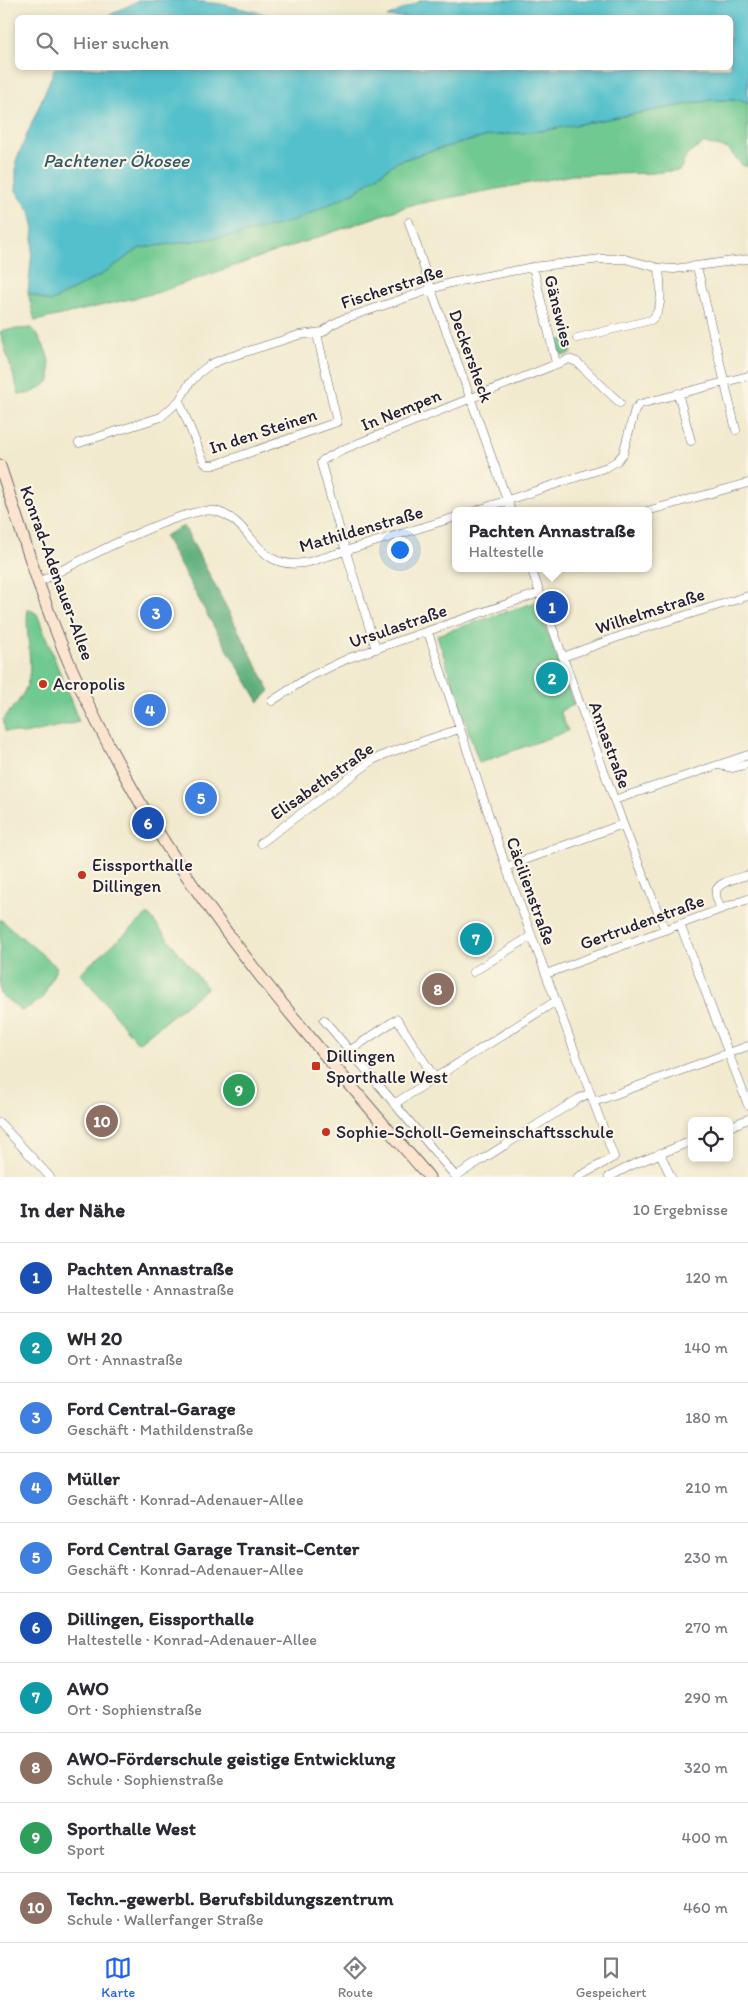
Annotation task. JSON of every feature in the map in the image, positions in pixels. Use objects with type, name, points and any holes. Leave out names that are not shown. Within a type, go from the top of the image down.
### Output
[{"type":"street","name":"Deckersheck","points":[[409,222],[507,501]]},
{"type":"street","name":"Fischerstraße","points":[[79,443],[161,416],[171,410],[189,384],[211,364],[299,335],[318,334],[343,319],[431,289],[483,276],[533,267],[601,259],[625,259],[660,268],[674,269],[748,259]]},
{"type":"street","name":"Gänswies","points":[[533,267],[556,363]]},
{"type":"street","points":[[698,267],[736,430]]},
{"type":"street","points":[[578,338],[651,320],[658,315],[660,308],[660,268]]},
{"type":"street","name":"In den Steinen","points":[[179,401],[204,462],[208,465],[224,462],[337,422],[318,334]]},
{"type":"street","points":[[556,363],[569,359],[578,362],[620,403]]},
{"type":"street","name":"In Nempen","points":[[346,552],[321,462],[326,457],[556,363]]},
{"type":"street","points":[[488,507],[607,467],[617,461],[623,454],[635,409],[640,404],[748,376]]},
{"type":"street","points":[[678,393],[690,442]]},
{"type":"street","name":"Konrad-Adenauer-Allee","points":[[0,466],[39,582],[70,664],[130,784],[174,857],[220,923],[293,1018],[429,1177]]},
{"type":"street","points":[[652,510],[748,483]]},
{"type":"street","points":[[507,501],[509,507]]},
{"type":"street","name":"Mathildenstraße","points":[[39,582],[94,554],[180,517],[206,510],[226,515],[264,554],[281,563],[299,564],[346,552],[452,518]]},
{"type":"street","points":[[346,552],[376,649]]},
{"type":"street","name":"Annastraße","points":[[532,572],[614,800],[665,930]]},
{"type":"street","name":"Ursulastraße","points":[[272,701],[324,669],[376,649],[539,593]]},
{"type":"street","name":"Wilhelmstraße","points":[[563,657],[632,632],[748,596]]},
{"type":"street","name":"Cäcilienstraße","points":[[428,632],[506,867],[614,1157],[578,1177]]},
{"type":"street","name":"Elisabethstraße","points":[[261,843],[373,760],[388,753],[460,729]]},
{"type":"street","points":[[614,800],[748,755]]},
{"type":"street","points":[[718,765],[733,768],[748,764]]},
{"type":"street","points":[[506,867],[624,824]]},
{"type":"street","name":"Gertrudenstraße","points":[[721,909],[715,893],[716,888],[748,875]]},
{"type":"street","name":"Gertrudenstraße","points":[[546,974],[748,899]]},
{"type":"street","points":[[680,924],[748,1104]]},
{"type":"street","points":[[473,972],[531,936]]},
{"type":"street","points":[[394,1104],[556,1001]]},
{"type":"street","points":[[349,1051],[397,1019],[434,1077]]},
{"type":"street","points":[[324,1020],[456,1177],[590,1092]]},
{"type":"street","points":[[594,1102],[748,1046]]},
{"type":"street","points":[[733,1126],[748,1120]]},
{"type":"street","points":[[0,1123],[50,1177]]},
{"type":"street","points":[[609,1177],[660,1153],[688,1142]]},
{"type":"street","points":[[660,1153],[671,1177]]},
{"type":"green space","points":[[711,100],[739,100],[748,104],[748,166],[743,166],[728,149],[704,143],[687,155],[680,170],[653,173],[572,175],[411,205],[156,293],[35,321],[28,293],[50,302],[101,275],[140,248],[237,235],[355,192],[396,162],[488,136],[541,131]]},
{"type":"green space","points":[[32,328],[41,340],[47,353],[50,381],[31,393],[19,394],[0,332],[3,330]]},
{"type":"green space","points":[[570,338],[572,353],[560,354],[556,341]]},
{"type":"green space","points":[[184,526],[270,691],[259,702],[214,627],[164,536]]},
{"type":"green space","points":[[536,602],[574,705],[560,711],[568,731],[479,763],[437,635]]},
{"type":"green space","points":[[28,608],[37,614],[79,722],[24,734],[5,731],[3,719],[21,698],[28,681],[30,661],[27,629]]},
{"type":"green space","points":[[148,914],[207,988],[138,1043],[80,973]]},
{"type":"green space","points":[[0,919],[57,967],[42,999],[22,1011],[0,994]]},
{"type":"water","points":[[140,0],[185,0],[221,4],[269,15],[110,15]]},
{"type":"water","name":"Pachtener Ökosee","points":[[422,0],[748,0],[748,104],[739,100],[711,100],[541,131],[488,136],[430,151],[396,162],[355,192],[294,221],[237,235],[140,248],[101,275],[50,302],[28,293],[34,229],[30,211],[16,191],[16,161],[54,70],[733,70],[733,15],[391,15]]},
{"type":"place","name":"Pachten Annastraße","points":[[552,607]]},
{"type":"place","name":"Ford Central-Garage","points":[[156,613]]},
{"type":"place","name":"WH 20","points":[[552,678]]},
{"type":"place","name":"Acropolis","points":[[43,684]]},
{"type":"place","name":"Müller","points":[[150,710]]},
{"type":"place","name":"Ford Central Garage Transit-Center","points":[[201,798]]},
{"type":"place","name":"Dillingen, Eissporthalle","points":[[148,823]]},
{"type":"place","name":"Eissporthalle Dillingen","points":[[82,875]]},
{"type":"place","name":"AWO","points":[[476,939]]},
{"type":"place","name":"AWO-Förderschule geistige Entwicklung","points":[[438,989]]},
{"type":"place","name":"Dillingen Sporthalle West","points":[[316,1066]]},
{"type":"place","name":"Sporthalle West","points":[[239,1090]]},
{"type":"place","name":"Techn.-gewerbl. Berufsbildungszentrum","points":[[102,1121]]},
{"type":"place","name":"Sophie-Scholl-Gemeinschaftsschule","points":[[326,1132]]}]
